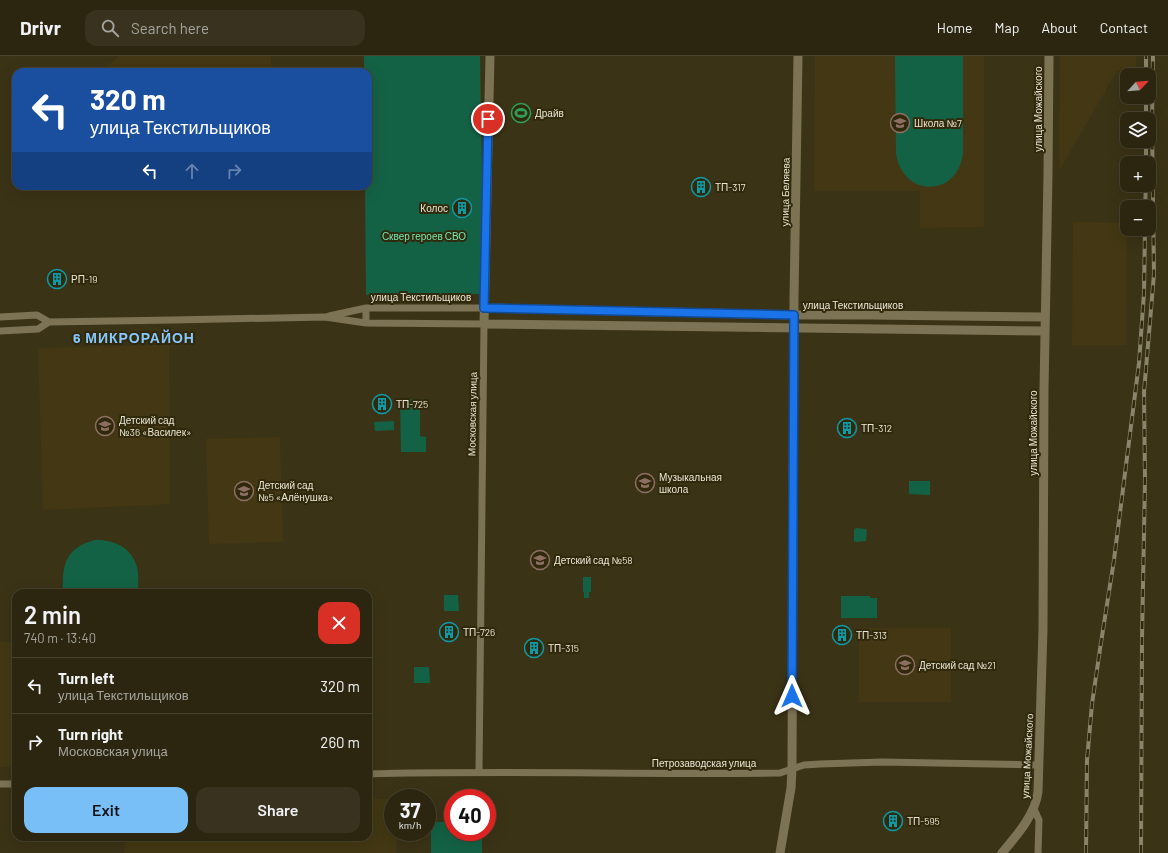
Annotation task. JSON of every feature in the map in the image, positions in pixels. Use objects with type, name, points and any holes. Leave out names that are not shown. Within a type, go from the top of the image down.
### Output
[{"type":"street","name":"Московская улица","points":[[479,772],[484,308],[490,56]]},
{"type":"street","name":"улица Беляева","points":[[780,853],[791,788],[792,769],[794,315],[798,56]]},
{"type":"street","name":"улица Можайского","points":[[1034,809],[1038,792],[1043,629],[1045,317],[1049,56]]},
{"type":"street","name":"улица Текстильщиков","points":[[325,317],[366,308],[484,308],[794,315],[1045,317]]},
{"type":"street","points":[[366,308],[366,323]]},
{"type":"street","name":"улица Текстильщиков","points":[[0,317],[37,315],[49,322],[325,317],[366,323],[1045,330]]},
{"type":"street","name":"улица Текстильщиков","points":[[0,331],[38,329],[49,322]]},
{"type":"street","name":"Петрозаводская улица","points":[[372,774],[479,772],[774,774],[804,765],[882,762],[1039,765]]},
{"type":"street","points":[[0,784],[12,784]]},
{"type":"street","points":[[1002,853],[1017,835],[1034,809]]},
{"type":"street","points":[[1034,809],[1039,820],[1038,853]]},
{"type":"shaded area","points":[[119,56],[271,56],[272,68],[108,68],[107,67]]},
{"type":"shaded area","name":"Школа №7","points":[[815,56],[984,56],[984,227],[920,228],[920,191],[814,191]]},
{"type":"shaded area","points":[[1060,56],[1136,56],[1136,68],[1120,68],[1120,71],[1117,71],[1059,171]]},
{"type":"shaded area","points":[[1073,222],[1120,223],[1120,236],[1127,236],[1126,345],[1072,345]]},
{"type":"shaded area","name":"Детский сад №36 «Василек»","points":[[169,345],[170,504],[43,510],[38,348]]},
{"type":"shaded area","name":"Детский сад №5 «Алёнушка»","points":[[280,437],[283,542],[209,544],[206,439]]},
{"type":"shaded area","name":"Детский сад №21","points":[[859,628],[951,628],[951,702],[859,702]]},
{"type":"shaded area","points":[[0,642],[12,642],[12,767],[0,767]]},
{"type":"shaded area","points":[[384,798],[384,841],[397,841],[396,853],[124,853],[126,841],[372,841],[372,799]]},
{"type":"green space","name":"Сквер героев СВО","points":[[364,56],[480,56],[484,294],[366,295],[365,190],[372,190],[372,68],[364,68]]},
{"type":"green space","points":[[895,56],[963,56],[963,153],[959,168],[951,178],[941,185],[930,187],[919,185],[908,178],[900,168],[896,153]]},
{"type":"green space","points":[[400,399],[426,399],[426,406],[420,406],[420,436],[426,437],[426,452],[401,452]]},
{"type":"green space","points":[[394,421],[394,430],[375,431],[374,422]]},
{"type":"green space","points":[[909,481],[930,481],[930,495],[909,494]]},
{"type":"green space","points":[[856,528],[866,529],[866,541],[854,541],[854,530]]},
{"type":"green space","points":[[95,540],[109,541],[127,550],[135,560],[138,570],[138,589],[63,589],[63,574],[67,559],[71,553],[85,543]]},
{"type":"green space","points":[[583,577],[591,577],[591,592],[589,592],[589,598],[584,598]]},
{"type":"green space","points":[[444,595],[458,595],[459,611],[444,611]]},
{"type":"green space","points":[[841,596],[870,596],[870,598],[877,598],[877,618],[841,618]]},
{"type":"green space","points":[[414,667],[429,667],[430,683],[414,683]]},
{"type":"green space","points":[[436,822],[444,822],[444,841],[482,841],[482,853],[431,853],[431,841],[436,841]]},
{"type":"railway","points":[[1146,56],[1146,68]]},
{"type":"railway","points":[[1141,853],[1142,638],[1145,480],[1144,392],[1154,274],[1152,124],[1153,56]]},
{"type":"railway","points":[[1146,104],[1146,112]]},
{"type":"railway","points":[[1146,148],[1146,156]]},
{"type":"railway","points":[[1145,200],[1146,192]]},
{"type":"railway","points":[[1086,853],[1087,760],[1092,704],[1114,560],[1139,363],[1144,293],[1145,236]]},
{"type":"place","name":"Драйв","points":[[521,113]]},
{"type":"place","name":"Школа №7","points":[[900,123]]},
{"type":"place","name":"ТП-317","points":[[701,187]]},
{"type":"place","name":"Колос","points":[[462,208]]},
{"type":"place","name":"РП-19","points":[[57,279]]},
{"type":"place","name":"ТП-725","points":[[382,404]]},
{"type":"place","name":"Детский сад №36 «Василек»","points":[[105,426]]},
{"type":"place","name":"ТП-312","points":[[847,428]]},
{"type":"place","name":"Музыкальная школа","points":[[645,483]]},
{"type":"place","name":"Детский сад №5 «Алёнушка»","points":[[244,491]]},
{"type":"place","name":"Детский сад №58","points":[[540,560]]},
{"type":"place","name":"ТП-726","points":[[449,632]]},
{"type":"place","name":"ТП-313","points":[[842,635]]},
{"type":"place","name":"ТП-315","points":[[534,648]]},
{"type":"place","name":"Детский сад №21","points":[[905,665]]},
{"type":"place","name":"ТП-595","points":[[893,821]]},
{"type":"district","name":"6 МИКРОРАЙОН","points":[[134,338]]},
{"type":"route","points":[[488,119],[484,308],[794,315],[792,696]]}]
